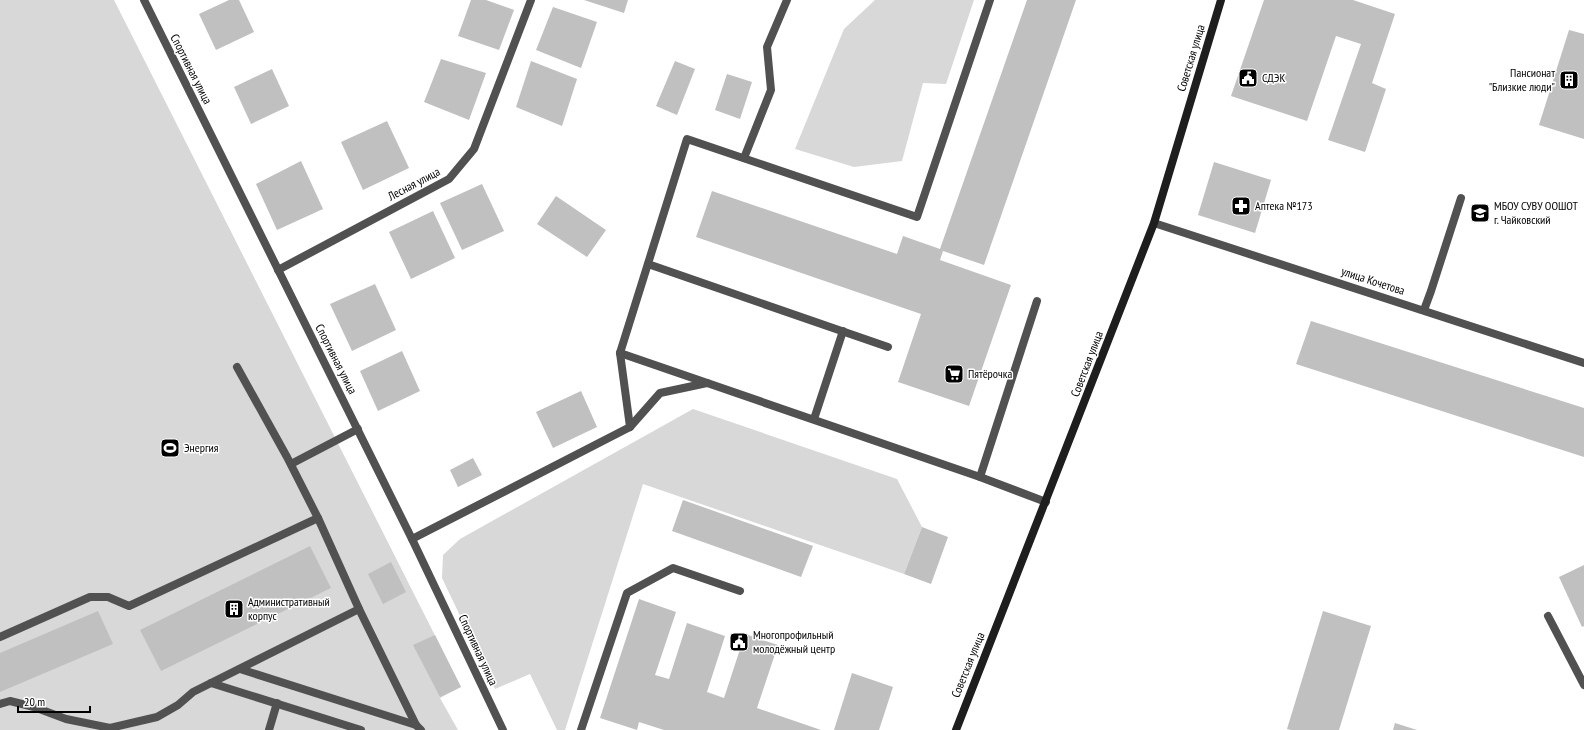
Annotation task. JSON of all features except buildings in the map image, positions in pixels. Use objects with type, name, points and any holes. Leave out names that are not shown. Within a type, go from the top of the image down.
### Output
[{"type":"main road","name":"Советская улица","points":[[956,730],[1154,223],[1221,0]]},
{"type":"street","name":"Лесная улица","points":[[278,270],[449,179],[474,149],[531,0]]},
{"type":"street","points":[[744,158],[771,90],[767,48],[787,0]]},
{"type":"street","points":[[630,427],[620,353],[687,139],[917,217],[990,0]]},
{"type":"street","name":"Спортивная улица","points":[[145,1],[412,539],[503,730]]},
{"type":"street","points":[[1424,310],[1461,198]]},
{"type":"street","name":"улица Кочетова","points":[[1154,223],[1584,363]]},
{"type":"street","points":[[648,264],[888,347]]},
{"type":"street","points":[[980,477],[1037,301]]},
{"type":"street","points":[[814,419],[843,331]]},
{"type":"street","points":[[620,353],[980,477],[1046,502]]},
{"type":"street","points":[[237,367],[291,464],[318,518],[359,609],[418,727]]},
{"type":"street","points":[[412,539],[630,427],[660,393],[707,383]]},
{"type":"street","points":[[291,464],[358,430]]},
{"type":"street","points":[[0,637],[90,596],[108,597],[129,606],[318,518]]},
{"type":"street","points":[[581,730],[628,593],[673,568],[740,591]]},
{"type":"street","points":[[0,704],[10,701],[66,719],[110,728],[157,718],[178,705],[193,692],[359,609]]},
{"type":"street","points":[[1548,616],[1584,685]]},
{"type":"street","points":[[240,669],[418,727]]},
{"type":"street","points":[[211,683],[361,730]]},
{"type":"street","points":[[269,730],[277,704]]},
{"type":"shaded area","name":"Энергия","points":[[0,0],[114,0],[461,687],[440,698],[458,730],[0,730]]},
{"type":"shaded area","points":[[875,0],[974,0],[946,84],[923,83],[902,161],[854,167],[795,149],[844,29]]},
{"type":"shaded area","points":[[693,409],[897,479],[922,527],[904,574],[643,484],[565,730],[557,730],[530,674],[495,689],[442,578],[443,555],[460,539]]},
{"type":"place","name":"СДЭК","points":[[1248,78]]},
{"type":"place","name":"Пансионат \"Близкие люди\"","points":[[1569,80]]},
{"type":"place","name":"Аптека №173","points":[[1241,206]]},
{"type":"place","name":"МБОУ СУВУ ООШОТ г. Чайковский","points":[[1480,213]]},
{"type":"place","name":"Пятёрочка","points":[[954,374]]},
{"type":"place","name":"Энергия","points":[[170,448]]},
{"type":"place","name":"Административный корпус","points":[[234,609]]},
{"type":"place","name":"Многопрофильный молодёжный центр","points":[[739,642]]}]
